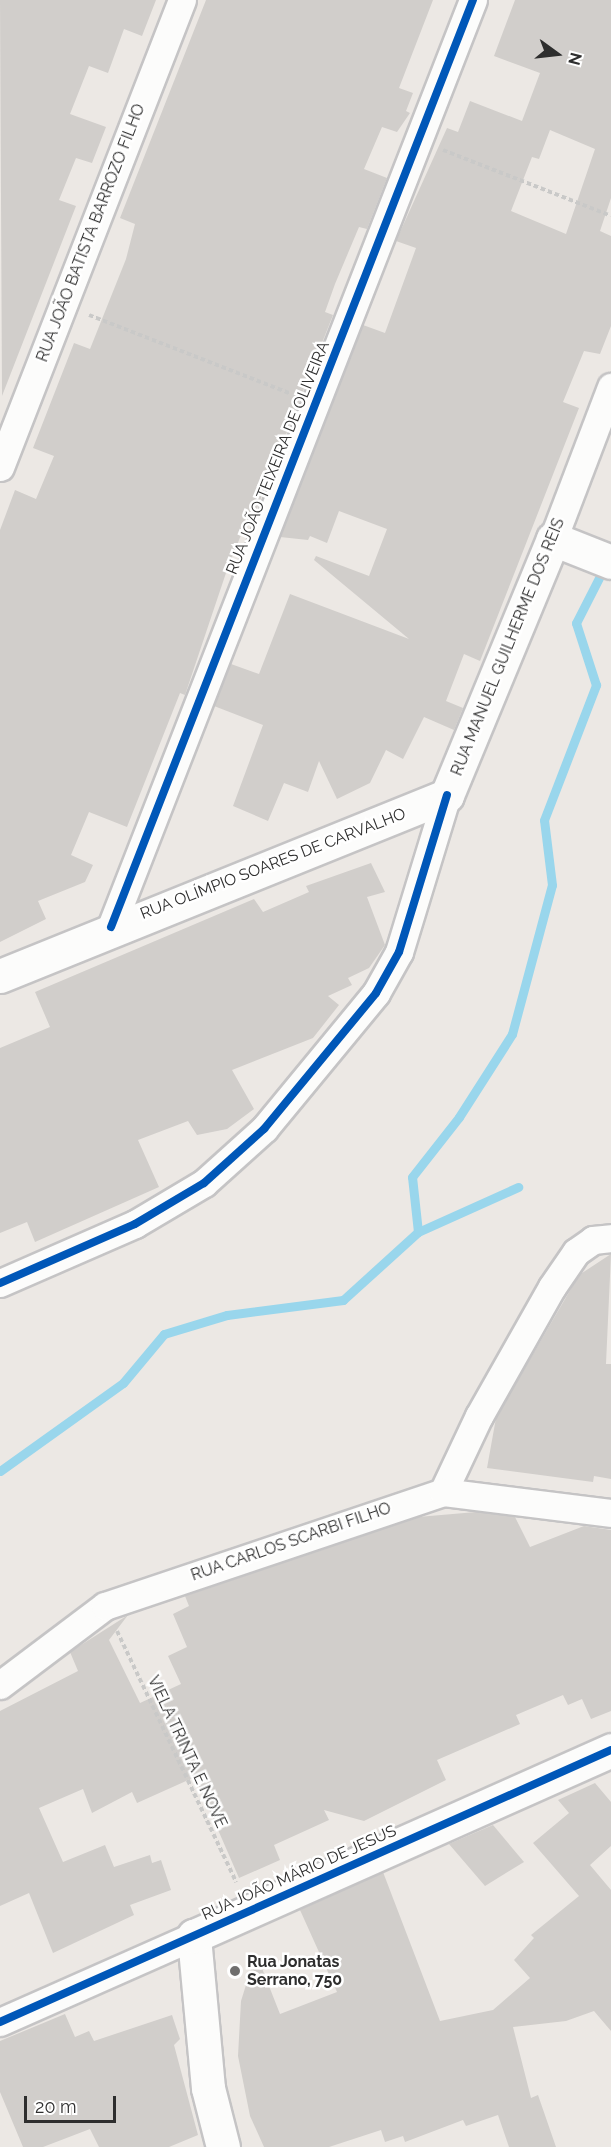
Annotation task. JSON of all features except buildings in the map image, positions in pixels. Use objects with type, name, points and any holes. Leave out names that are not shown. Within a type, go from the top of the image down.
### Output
[{"type":"main road","points":[[553,539],[611,562]]},
{"type":"main road","name":"RUA MANUEL GUILHERME DOS REIS","points":[[447,795],[553,539]]},
{"type":"main road","name":"RUA OLÍMPIO SOARES DE CARVALHO","points":[[0,976],[111,927],[447,795]]},
{"type":"main road","name":"RUA JOÃO MÁRIO DE JESUS","points":[[194,1936],[248,1908],[611,1750]]},
{"type":"main road","points":[[194,1936],[208,2088],[223,2147]]},
{"type":"street","name":"RUA JOÃO BATISTA BARROZO FILHO","points":[[0,467],[182,0]]},
{"type":"street","name":"RUA JOÃO TEIXEIRA DE OLIVEIRA","points":[[111,927],[472,0]]},
{"type":"street","name":"RUA MANUEL GUILHERME DOS REIS","points":[[553,539],[611,387]]},
{"type":"street","name":"RUA MANUEL GUILHERME DOS REIS","points":[[0,1283],[145,1218],[204,1183],[264,1129],[376,993],[399,952],[447,795]]},
{"type":"street","points":[[443,1492],[552,1287],[576,1252],[593,1240],[611,1238]]},
{"type":"street","name":"RUA CARLOS SCARBI FILHO","points":[[0,1685],[105,1606],[443,1492],[611,1513]]},
{"type":"street","name":"RUA JOÃO MÁRIO DE JESUS","points":[[0,2022],[194,1936]]},
{"type":"path","points":[[417,140],[611,216]]},
{"type":"path","points":[[62,304],[315,403]]},
{"type":"waterway","points":[[418,1232],[412,1177],[459,1117],[512,1034],[552,885],[544,820],[596,685],[576,623],[604,568]]},
{"type":"waterway","points":[[0,1471],[123,1383],[164,1334],[227,1315],[343,1300],[418,1232],[518,1187]]},
{"type":"cycle path","points":[[111,927],[473,0]]},
{"type":"cycle path","points":[[0,1283],[135,1224],[204,1183],[264,1129],[376,993],[399,952],[447,795]]},
{"type":"cycle path","points":[[0,2022],[611,1750]]},
{"type":"place","name":"Rua Jonatas Serrano, 750","points":[[235,1971]]}]
